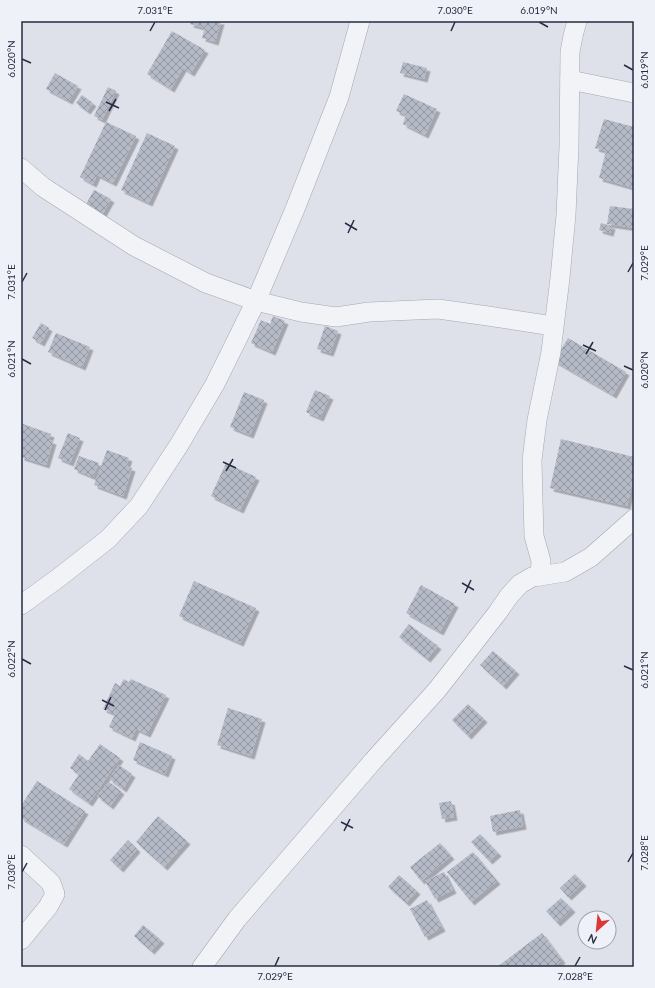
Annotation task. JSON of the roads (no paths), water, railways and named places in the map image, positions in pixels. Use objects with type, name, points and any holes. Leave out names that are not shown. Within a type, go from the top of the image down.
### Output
[{"type":"street","points":[[21,606],[108,539],[139,506],[179,445],[215,384],[256,301],[339,98],[360,21]]},
{"type":"street","points":[[540,576],[541,561],[534,536],[532,460],[537,420],[551,352],[560,278],[566,216],[569,146],[570,52],[577,21]]},
{"type":"street","points":[[570,80],[634,93]]},
{"type":"street","points":[[21,168],[43,186],[134,246],[206,283],[256,301],[301,312],[336,317],[369,312],[438,309],[553,326]]},
{"type":"street","points":[[202,967],[237,919],[373,761],[437,690],[509,596],[520,584],[532,577],[565,572],[591,557],[634,519]]},
{"type":"street","points":[[21,855],[51,883],[55,894],[48,907],[21,940]]}]
